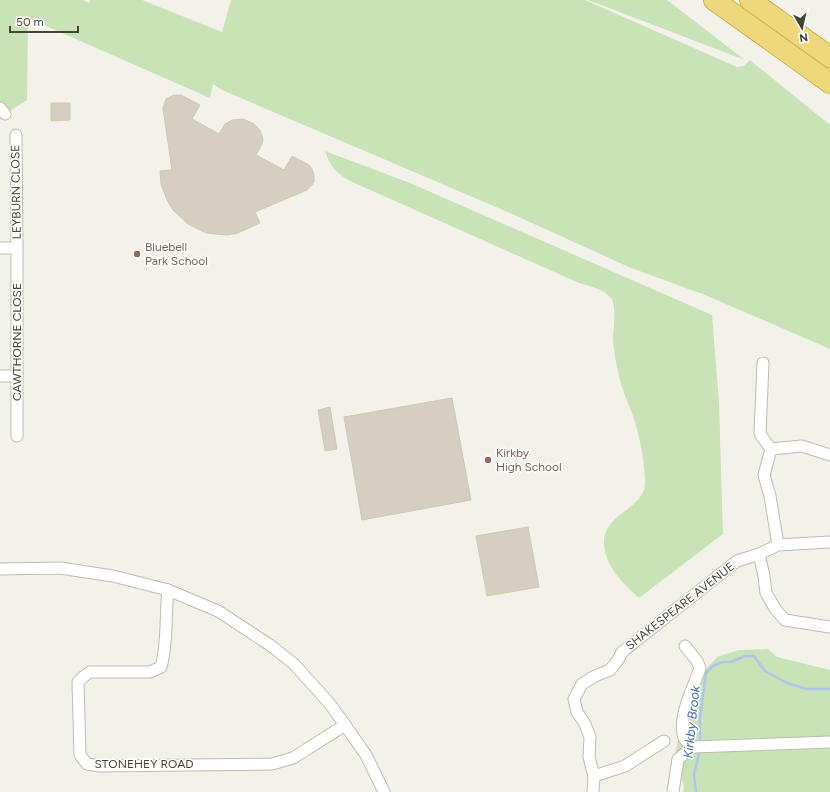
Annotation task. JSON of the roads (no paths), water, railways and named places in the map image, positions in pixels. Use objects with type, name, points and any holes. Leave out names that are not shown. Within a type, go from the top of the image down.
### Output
[{"type":"highway","points":[[714,0],[830,83]]},
{"type":"highway","points":[[757,5],[830,44]]},
{"type":"highway","points":[[757,5],[830,57]]},
{"type":"highway","points":[[759,32],[814,84],[830,96]]},
{"type":"street","name":"LEYBURN CLOSE","points":[[16,135],[17,248]]},
{"type":"street","points":[[0,248],[17,248]]},
{"type":"street","name":"CAWTHORNE CLOSE","points":[[17,248],[17,436]]},
{"type":"street","points":[[763,363],[760,434],[771,449]]},
{"type":"street","points":[[0,376],[16,376]]},
{"type":"street","points":[[771,449],[802,446],[830,455]]},
{"type":"street","points":[[771,449],[764,475],[770,496],[778,545]]},
{"type":"street","name":"SHAKESPEARE AVENUE","points":[[592,792],[594,776],[589,757],[590,737],[577,712],[574,699],[582,684],[595,676],[610,670],[622,652],[737,561],[759,554],[778,545],[830,542]]},
{"type":"street","points":[[759,554],[766,593],[780,616],[786,620],[830,627]]},
{"type":"street","points":[[0,569],[60,568],[112,576],[168,590],[218,611],[270,645],[294,664],[330,704],[345,725],[366,755],[384,792]]},
{"type":"street","name":"STONEHEY ROAD","points":[[168,590],[166,603],[164,656],[161,667],[150,672],[90,672],[78,682],[80,755],[87,764],[100,766],[272,764],[293,758],[345,725]]},
{"type":"street","points":[[684,646],[697,661],[700,668],[685,710],[682,727],[684,739],[693,747]]},
{"type":"street","points":[[594,776],[625,766],[664,741]]},
{"type":"street","points":[[673,792],[678,759],[693,747],[830,742]]},
{"type":"waterway","name":"Kirkby Brook","points":[[700,744],[700,718],[706,673],[713,666],[722,662],[731,662],[745,656],[754,656],[765,671],[787,683],[806,689],[830,689]]},
{"type":"waterway","name":"Kirkby Brook","points":[[696,792],[694,774],[700,749]]},
{"type":"place","name":"Bluebell Park School","points":[[137,254]]},
{"type":"place","name":"Kirkby High School","points":[[488,460]]}]
